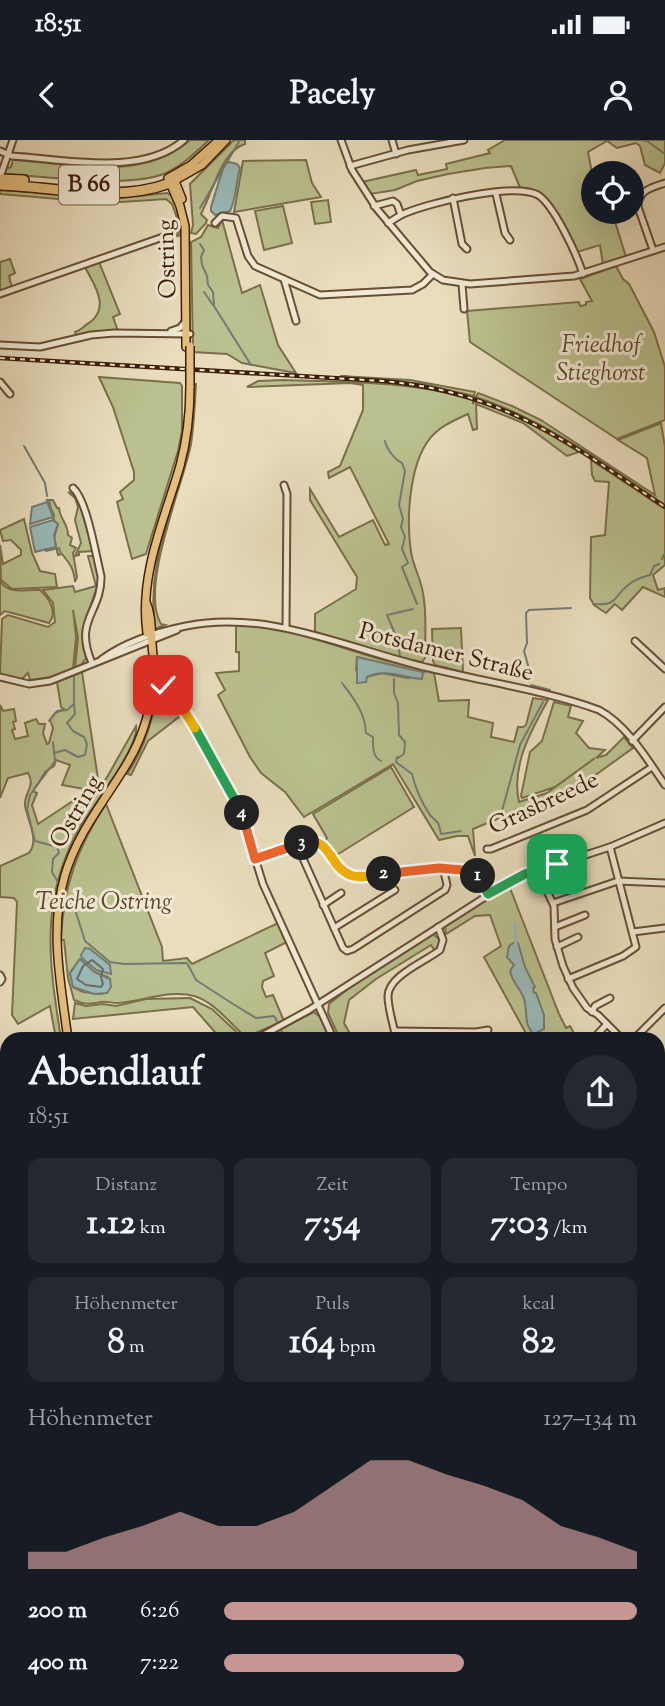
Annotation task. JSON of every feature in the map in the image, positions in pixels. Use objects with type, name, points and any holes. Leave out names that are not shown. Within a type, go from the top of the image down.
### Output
[{"type":"highway","name":"B 66","points":[[0,178],[117,187],[172,182]]},
{"type":"highway","name":"B 66","points":[[0,185],[108,192],[142,191],[172,182]]},
{"type":"main road","name":"B 66","points":[[172,182],[219,140]]},
{"type":"main road","name":"B 66","points":[[172,182],[202,165],[226,140]]},
{"type":"main road","name":"Ostring","points":[[172,182],[185,226],[188,333]]},
{"type":"main road","name":"Ostring","points":[[67,1032],[56,953],[57,918],[63,884],[84,830],[135,749],[146,720],[151,693],[150,638],[145,617],[147,578],[180,466],[187,426],[187,220],[172,182]]},
{"type":"street","points":[[0,178],[13,140]]},
{"type":"street","points":[[0,150],[8,155],[128,163],[159,155],[184,140]]},
{"type":"street","points":[[341,140],[350,166],[374,206],[433,274],[443,280],[462,284],[565,277],[583,274],[665,247]]},
{"type":"street","points":[[392,140],[396,154]]},
{"type":"street","points":[[350,166],[440,142],[464,140]]},
{"type":"street","points":[[653,250],[638,200],[644,191],[665,183]]},
{"type":"street","points":[[388,223],[401,215],[453,198],[526,192],[541,198],[574,250],[583,274]]},
{"type":"street","points":[[496,194],[505,233],[510,240]]},
{"type":"street","points":[[453,198],[462,244],[467,249]]},
{"type":"street","points":[[374,206],[394,201],[401,215]]},
{"type":"street","points":[[215,223],[222,216],[236,218],[255,266],[320,295],[412,290],[433,274]]},
{"type":"street","points":[[0,294],[163,237],[176,228]]},
{"type":"street","points":[[284,279],[296,321]]},
{"type":"street","points":[[462,284],[464,309]]},
{"type":"street","name":"Ostring","points":[[171,331],[180,328],[187,317]]},
{"type":"street","points":[[156,334],[171,331],[188,333]]},
{"type":"street","points":[[0,345],[40,347],[91,335],[188,333]]},
{"type":"street","points":[[0,382],[10,394]]},
{"type":"street","points":[[284,485],[287,494],[286,628]]},
{"type":"street","points":[[73,488],[83,504],[101,576],[100,587],[84,634],[92,663]]},
{"type":"street","name":"Potsdamer Straße","points":[[0,677],[22,683],[39,683],[61,678],[117,649],[203,622],[235,621],[286,628],[406,663],[595,708],[608,716],[632,741],[665,785]]},
{"type":"street","points":[[635,640],[665,669]]},
{"type":"street","points":[[174,694],[240,807],[263,884],[330,1032]]},
{"type":"street","points":[[632,741],[665,707]]},
{"type":"street","name":"Grasbreede","points":[[486,849],[587,810],[652,767]]},
{"type":"street","points":[[269,1032],[318,1004],[488,894],[537,870],[610,847],[665,822]]},
{"type":"street","points":[[255,859],[313,841],[319,842],[343,871],[354,876],[443,868],[474,872],[488,894]]},
{"type":"street","points":[[297,845],[344,949],[352,950],[445,890],[447,886],[443,868]]},
{"type":"street","points":[[568,979],[635,949],[636,944],[610,847]]},
{"type":"street","points":[[537,870],[553,903],[557,947],[568,979],[584,1005],[615,1032]]},
{"type":"street","points":[[553,903],[620,881],[665,883]]},
{"type":"street","points":[[334,928],[395,890]]},
{"type":"street","points":[[323,905],[341,893]]},
{"type":"street","points":[[555,926],[585,915]]},
{"type":"street","points":[[438,927],[443,940],[440,950],[398,978],[390,988],[388,997],[395,1031],[488,1030]]},
{"type":"street","points":[[633,932],[665,928]]},
{"type":"street","points":[[557,947],[578,936]]},
{"type":"street","points":[[0,975],[0,982]]},
{"type":"street","points":[[592,1012],[596,1006],[610,998]]},
{"type":"street","points":[[641,1032],[665,1008]]},
{"type":"street","points":[[600,1032],[607,1024]]},
{"type":"green space","points":[[190,140],[209,140],[178,166],[150,178],[110,181],[4,174],[6,169],[11,167],[13,160],[84,167],[129,166],[171,153]]},
{"type":"green space","points":[[234,140],[245,140],[245,144],[237,148],[223,164],[201,214],[207,220],[206,223],[196,234],[191,233],[193,225],[190,184]]},
{"type":"green space","points":[[505,140],[665,140],[665,163],[660,173],[645,165],[640,146],[636,143],[617,148],[607,141],[588,152],[590,161],[581,161],[581,224],[616,224],[626,257],[603,265],[600,245],[577,252],[548,202],[521,190],[511,166],[448,174],[417,181],[395,190],[370,194],[362,182],[416,170],[418,175],[447,169],[446,164],[490,153],[488,150]]},
{"type":"green space","points":[[306,160],[312,183],[321,197],[234,212],[243,161]]},
{"type":"green space","points":[[0,190],[122,198],[167,193],[175,198],[184,235],[170,237],[178,234],[181,229],[172,204],[166,199],[106,203],[0,194]]},
{"type":"green space","points":[[328,200],[331,222],[315,224],[311,202]]},
{"type":"green space","points":[[283,206],[292,243],[264,250],[255,211]]},
{"type":"green space","points":[[222,220],[242,293],[260,285],[278,345],[296,373],[242,363],[227,354],[193,352],[191,242],[201,237],[208,225],[218,228]]},
{"type":"green space","points":[[10,259],[15,273],[9,276],[12,288],[0,292],[0,262]]},
{"type":"green space","points":[[99,262],[120,314],[113,317],[118,331],[77,337],[75,332],[96,317],[99,310],[99,296],[85,267]]},
{"type":"green space","name":"Friedhof Stieghorst","points":[[616,266],[629,284],[654,332],[665,367],[665,420],[617,439],[470,342],[467,311],[579,302],[580,306],[586,305],[586,302],[592,301],[580,279]]},
{"type":"green space","points":[[340,376],[410,380],[475,392],[474,396],[422,384]]},
{"type":"green space","points":[[99,377],[180,383],[182,386],[182,431],[178,451],[146,554],[132,559],[117,502],[123,499],[120,492],[134,480],[134,472],[113,407]]},
{"type":"green space","points":[[284,380],[379,384],[449,393],[473,399],[473,404],[475,400],[524,419],[579,452],[567,456],[523,423],[476,404],[477,429],[473,430],[468,414],[442,427],[426,444],[411,489],[409,522],[411,552],[425,608],[425,658],[422,662],[380,653],[315,632],[315,614],[356,589],[357,577],[310,500],[310,489],[339,537],[373,520],[385,545],[389,544],[350,467],[329,478],[328,472],[340,466],[363,410],[363,385],[350,383],[247,387],[258,381]]},
{"type":"green space","points":[[193,384],[196,384],[191,444],[165,536],[155,586],[156,608],[161,624],[165,625],[155,629],[154,580],[163,537],[188,449]]},
{"type":"green space","points":[[478,393],[541,420],[655,495],[647,458],[618,440],[661,423],[665,447],[665,505],[574,444],[526,418],[476,397]]},
{"type":"green space","points":[[591,460],[665,509],[665,565],[653,575],[658,590],[665,588],[665,597],[643,587],[622,610],[615,604],[606,613],[594,605],[590,598],[591,537],[605,535],[609,482],[595,481]]},
{"type":"green space","points":[[68,492],[78,497],[92,548],[92,551],[79,552],[79,555],[75,556],[81,543],[75,520],[78,507],[75,498]]},
{"type":"green space","points":[[47,500],[53,500],[59,508],[68,535],[72,538],[70,545],[76,548],[73,553],[77,577],[75,582],[69,564],[62,554],[58,555],[54,538],[58,524],[53,520],[54,515]]},
{"type":"green space","points":[[24,519],[32,553],[40,571],[55,574],[57,587],[12,589],[1,580],[0,545],[3,564],[21,555],[21,550],[11,540],[3,541],[0,530]]},
{"type":"green space","points":[[88,556],[95,559],[99,579],[84,626],[83,646],[86,658],[82,664],[75,668],[78,638],[73,610],[76,637],[73,669],[52,677],[30,680],[28,673],[22,679],[0,674],[2,619],[8,615],[48,627],[55,622],[53,603],[43,590],[73,586],[75,592],[96,586]]},
{"type":"green space","points":[[0,581],[12,590],[40,590],[52,610],[49,623],[5,611],[0,615]]},
{"type":"green space","points":[[236,623],[293,632],[434,673],[439,701],[469,700],[468,717],[493,723],[491,737],[514,742],[518,727],[526,725],[533,698],[548,700],[529,736],[520,762],[517,788],[519,802],[547,793],[595,758],[555,787],[522,798],[530,752],[542,741],[554,702],[571,706],[568,717],[583,721],[576,733],[589,748],[605,750],[596,758],[606,755],[624,737],[633,748],[558,802],[502,817],[473,829],[475,856],[468,836],[439,840],[393,764],[304,817],[285,792],[261,773],[218,695],[225,690],[216,673],[239,671],[239,652],[236,652]],"holes":[[[357,657],[423,673],[408,678],[382,673],[367,677],[356,670]]]},
{"type":"green space","points":[[461,628],[463,672],[435,665],[432,629]]},
{"type":"green space","points":[[156,654],[167,679],[161,682],[159,693],[173,698],[184,713],[148,741],[131,775],[127,774],[142,747],[152,717],[157,686]]},
{"type":"green space","points":[[82,672],[98,779],[84,789],[62,785],[70,765],[56,760],[33,791],[37,793],[32,805],[38,824],[106,779],[136,726],[131,747],[80,827],[58,880],[53,905],[51,957],[60,1032],[55,1032],[50,1006],[18,1024],[12,1015],[17,902],[14,898],[0,897],[0,866],[29,853],[33,836],[25,805],[31,782],[28,773],[8,778],[0,798],[0,705],[3,711],[14,709],[16,721],[13,722],[15,729],[12,730],[15,739],[28,736],[25,723],[36,719],[39,724],[45,724],[43,733],[47,744],[53,728],[50,720],[55,713],[64,709],[61,707],[57,682]]},
{"type":"green space","points":[[391,767],[414,807],[335,856],[324,842],[327,838],[313,814]]},
{"type":"green space","name":"Teiche Ostring","points":[[106,804],[162,947],[163,961],[187,958],[192,964],[278,923],[287,942],[265,953],[274,976],[263,981],[262,987],[266,997],[273,995],[284,1021],[258,1032],[241,1032],[202,999],[185,994],[117,1003],[88,1004],[74,1000],[68,978],[64,940],[61,940],[62,921],[68,885],[87,836]],"holes":[[[80,959],[94,972],[108,977],[102,994],[83,992],[73,987],[70,973]]]},
{"type":"green space","points":[[510,888],[559,1014],[566,1028],[570,1026],[573,1032],[525,1032],[484,957],[501,946],[490,915],[475,916],[446,934],[445,926],[500,889],[503,892]]},
{"type":"green space","points":[[433,934],[440,940],[435,951],[431,945],[376,979],[349,1000],[344,1023],[349,1032],[337,1032],[328,1013],[329,1004],[349,988]]},
{"type":"green space","points":[[190,998],[212,1009],[237,1032],[215,1032],[193,1007],[73,1019],[75,1003],[86,1006],[116,1006],[146,999]]},
{"type":"green space","points":[[314,1012],[320,1017],[328,1032],[275,1032]]},
{"type":"water","points":[[229,162],[240,168],[234,201],[230,211],[215,215],[211,207],[224,165]]},
{"type":"water","points":[[47,502],[53,517],[30,524],[32,507]]},
{"type":"water","points":[[53,520],[58,524],[54,535],[56,547],[35,552],[30,527]]},
{"type":"water","points":[[357,657],[423,672],[422,679],[380,673],[367,677],[366,682],[357,683]]},
{"type":"water","points":[[518,943],[525,967],[535,987],[534,993],[544,1015],[544,1029],[538,1032],[532,1032],[528,1026],[525,1001],[510,971],[514,965],[507,957],[509,946]]},
{"type":"water","points":[[85,948],[110,965],[111,974],[96,970],[82,958]]},
{"type":"water","points":[[80,959],[94,972],[110,979],[111,987],[107,993],[94,994],[73,987],[70,973]]},
{"type":"waterway","points":[[200,208],[240,140]]},
{"type":"waterway","points":[[641,140],[647,141],[665,154]]},
{"type":"waterway","points":[[200,244],[204,250],[202,265],[213,292],[214,306],[251,365]]},
{"type":"waterway","points":[[204,292],[213,305]]},
{"type":"waterway","points":[[385,441],[391,454],[402,463],[405,471],[399,505],[405,537],[402,549],[408,563],[402,567],[417,604]]},
{"type":"waterway","points":[[24,446],[45,483],[47,496]]},
{"type":"waterway","points":[[49,500],[54,521]]},
{"type":"waterway","points":[[45,549],[59,548],[61,554]]},
{"type":"waterway","points":[[662,559],[665,553]]},
{"type":"waterway","points":[[595,604],[612,602],[628,585],[650,575],[654,566],[659,564]]},
{"type":"waterway","points":[[529,682],[524,651],[527,643],[526,613],[529,610],[571,608]]},
{"type":"waterway","points":[[400,655],[387,615],[413,609]]},
{"type":"waterway","points":[[49,721],[57,711],[67,710],[74,704],[74,675]]},
{"type":"waterway","points":[[394,679],[399,735],[405,742],[404,754],[398,758]]},
{"type":"waterway","points":[[342,683],[358,706],[366,733],[373,737],[375,754],[381,761]]},
{"type":"waterway","points":[[531,685],[550,690]]},
{"type":"waterway","points":[[502,811],[520,745],[543,702]]},
{"type":"waterway","points":[[54,753],[65,750],[78,757],[85,755],[87,744],[84,737],[73,731],[67,723],[75,714],[74,705]]},
{"type":"waterway","points":[[53,742],[55,761],[30,795],[27,809],[35,841],[57,847],[59,853],[53,859],[52,872],[58,882]]},
{"type":"waterway","points":[[397,757],[396,762],[412,774],[422,800],[438,823],[441,834],[461,831]]},
{"type":"waterway","points":[[65,893],[69,903],[74,906],[85,941],[110,962],[187,963],[196,980],[256,1018],[274,1016],[278,1023]]},
{"type":"waterway","points":[[515,924],[516,946]]},
{"type":"waterway","points":[[280,1028],[282,1032]]},
{"type":"railway","points":[[0,358],[383,381],[426,387],[464,396],[533,424],[597,461],[665,507]]},
{"type":"route","points":[[163,685],[168,685],[180,702],[231,790],[242,812],[255,859],[315,841],[320,843],[343,871],[352,876],[435,868],[471,870],[488,894],[525,874],[557,864]]}]
